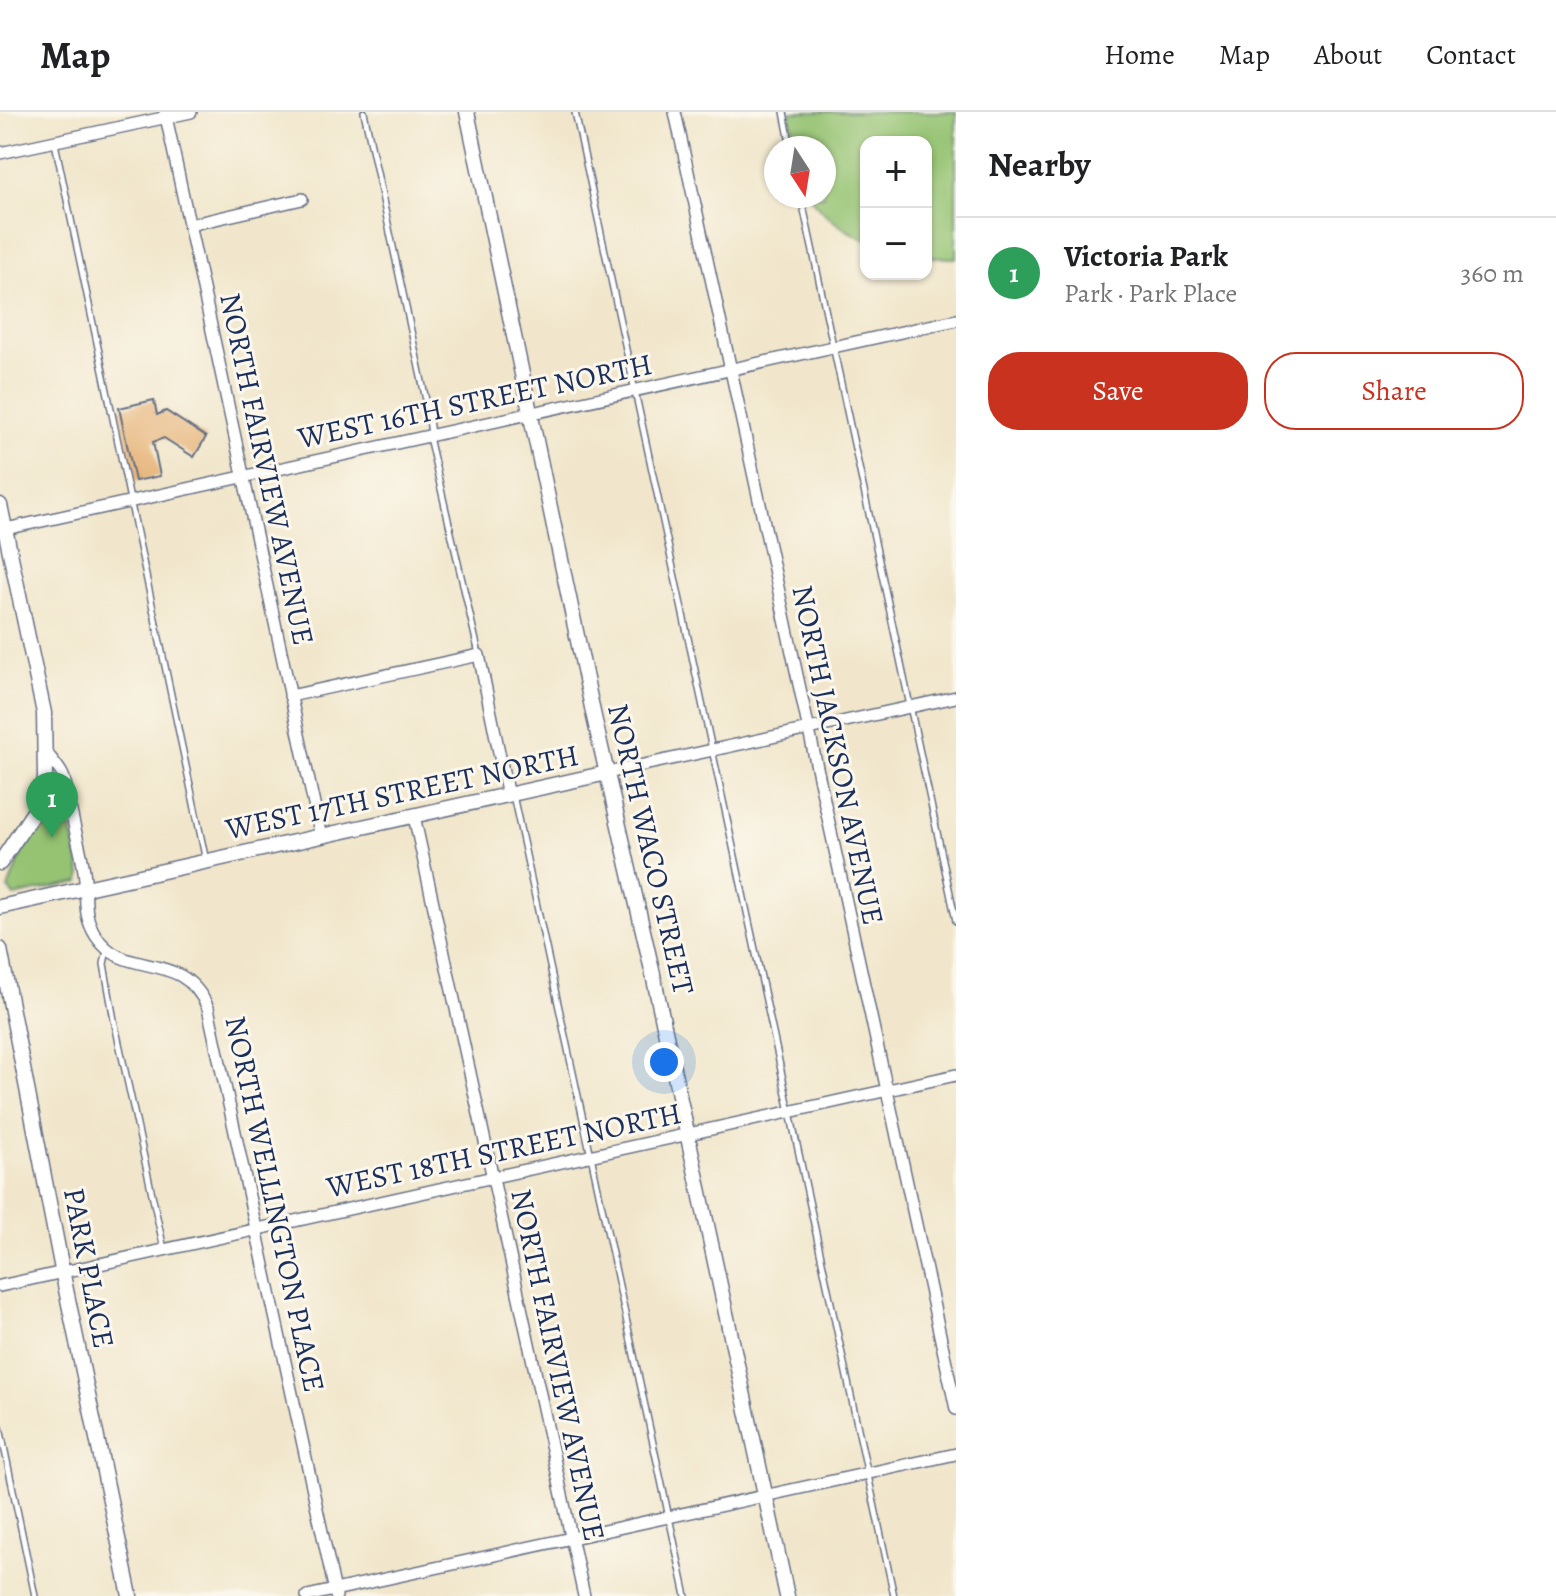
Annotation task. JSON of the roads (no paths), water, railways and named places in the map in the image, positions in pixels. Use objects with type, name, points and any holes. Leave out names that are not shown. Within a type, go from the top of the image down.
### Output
[{"type":"street","points":[[0,153],[191,112]]},
{"type":"street","name":"NORTH WACO STREET","points":[[467,112],[607,773],[787,1596]]},
{"type":"street","name":"NORTH JACKSON AVENUE","points":[[675,112],[956,1409]]},
{"type":"street","name":"NORTH FAIRVIEW AVENUE","points":[[166,115],[321,837]]},
{"type":"street","points":[[189,225],[302,199]]},
{"type":"street","name":"WEST 16TH STREET NORTH","points":[[2,529],[956,321]]},
{"type":"street","points":[[0,505],[2,529],[44,713],[45,751],[45,779],[39,804],[0,863]]},
{"type":"street","points":[[290,696],[479,655],[510,795]]},
{"type":"street","name":"WEST 17TH STREET NORTH","points":[[0,907],[956,697]]},
{"type":"street","points":[[45,751],[62,775],[85,874],[86,912],[95,935],[107,949]]},
{"type":"street","name":"NORTH FAIRVIEW AVENUE","points":[[414,816],[584,1596]]},
{"type":"street","name":"PARK PLACE","points":[[0,949],[130,1596]]},
{"type":"street","name":"NORTH WELLINGTON PLACE","points":[[107,949],[137,964],[175,971],[200,991],[208,1008],[335,1593]]},
{"type":"street","name":"WEST 18TH STREET NORTH","points":[[0,1286],[956,1075]]},
{"type":"street","points":[[307,1596],[335,1593],[956,1454]]},
{"type":"lane","points":[[364,112],[427,405],[430,436],[479,655]]},
{"type":"lane","points":[[575,112],[894,1596]]},
{"type":"lane","points":[[784,112],[789,136]]},
{"type":"lane","points":[[55,142],[206,862]]},
{"type":"lane","points":[[804,208],[956,921]]},
{"type":"lane","points":[[510,795],[686,1596]]},
{"type":"lane","points":[[107,949],[104,964],[114,1020],[165,1250]]},
{"type":"lane","points":[[0,1427],[35,1596]]},
{"type":"place","name":"Victoria Park","points":[[52,838]]}]
